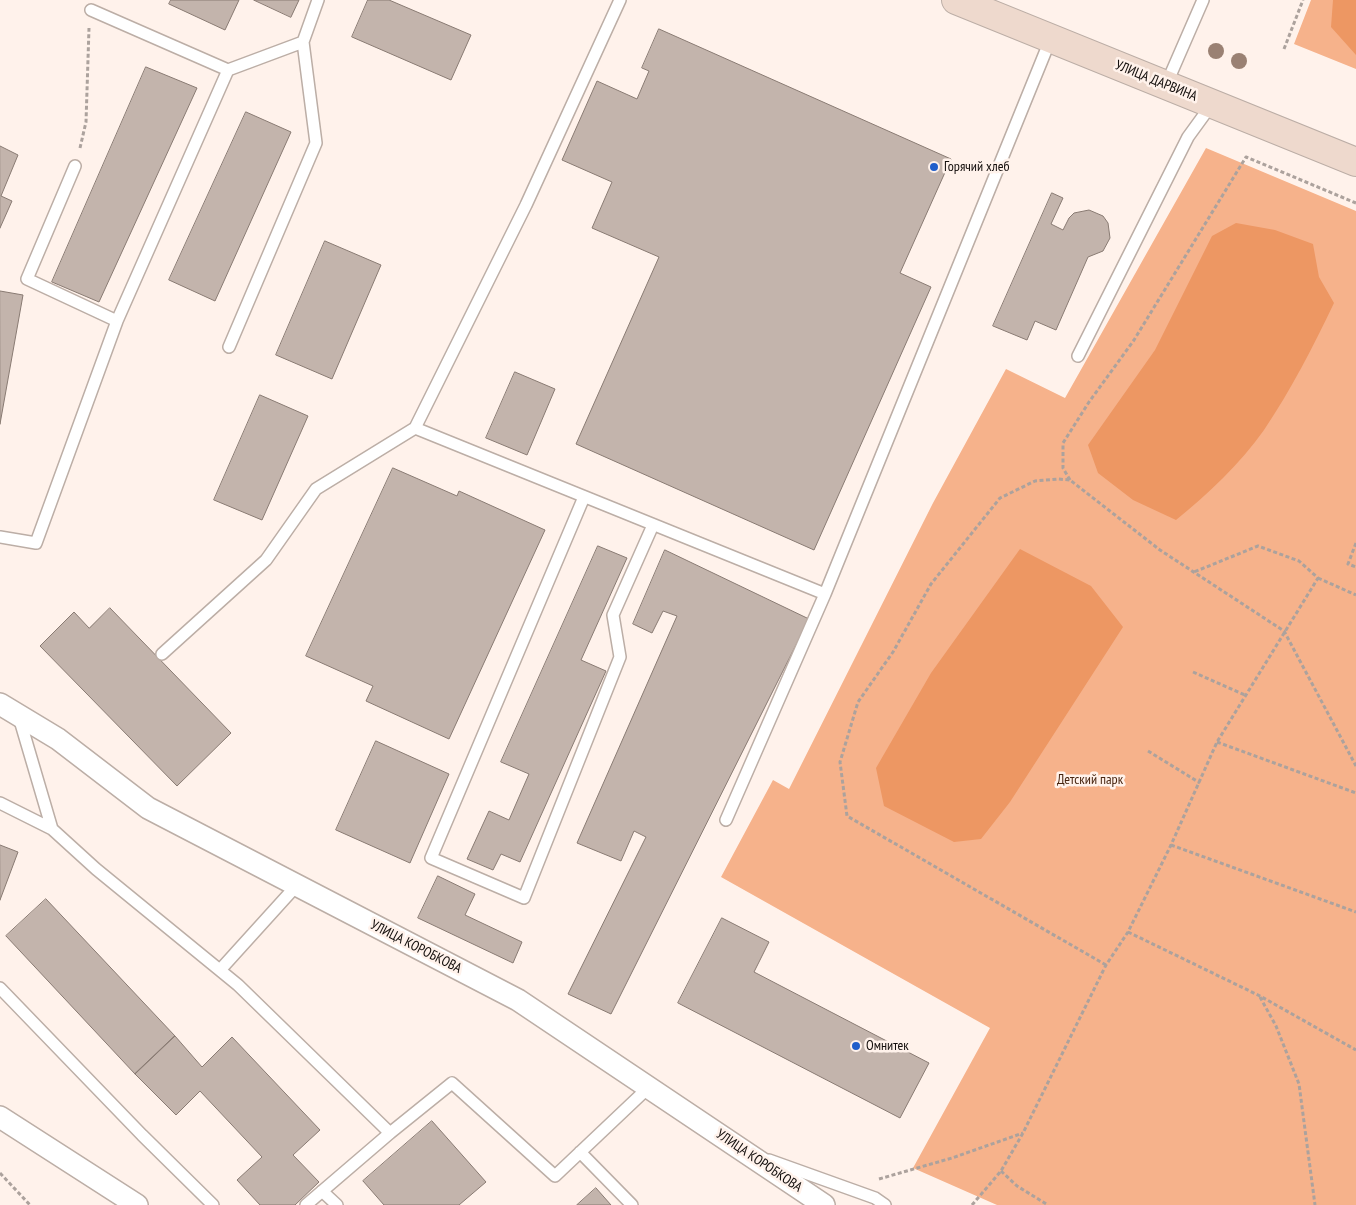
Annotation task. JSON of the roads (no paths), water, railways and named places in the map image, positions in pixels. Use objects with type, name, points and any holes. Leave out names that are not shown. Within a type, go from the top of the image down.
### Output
[{"type":"main road","name":"УЛИЦА ДАРВИНА","points":[[956,0],[1356,162]]},
{"type":"street","name":"УЛИЦА КОРОБКОВА","points":[[0,704],[58,739],[148,808],[518,1000],[824,1205]]},
{"type":"street","points":[[0,1116],[137,1205]]},
{"type":"lane","points":[[228,347],[316,143],[303,42],[318,0]]},
{"type":"lane","points":[[162,654],[266,560],[316,489],[415,428],[526,205],[620,0]]},
{"type":"lane","points":[[1166,85],[1203,0]]},
{"type":"lane","points":[[91,10],[228,70],[303,42]]},
{"type":"lane","points":[[726,820],[825,594],[1051,38]]},
{"type":"lane","points":[[0,537],[36,543],[117,321],[228,70]]},
{"type":"lane","points":[[1078,356],[1188,137],[1212,104]]},
{"type":"lane","points":[[75,166],[27,279],[117,321]]},
{"type":"lane","points":[[415,428],[825,594]]},
{"type":"lane","points":[[584,497],[430,858],[524,898],[548,843],[620,657],[613,615],[653,525]]},
{"type":"lane","points":[[19,715],[52,829]]},
{"type":"lane","points":[[0,803],[52,829],[96,869],[238,984],[390,1133]]},
{"type":"lane","points":[[220,970],[297,885]]},
{"type":"lane","points":[[0,988],[142,1135],[213,1205]]},
{"type":"lane","points":[[306,1205],[452,1083],[556,1176],[649,1087]]},
{"type":"lane","points":[[742,1150],[875,1198],[885,1205]]},
{"type":"lane","points":[[580,1152],[632,1205]]},
{"type":"lane","points":[[322,1191],[337,1205]]},
{"type":"place","name":"Горячий хлеб","points":[[934,167]]},
{"type":"place","name":"Омнитек","points":[[856,1046]]},
{"type":"park label","name":"Детский парк","points":[[1090,780]]}]
